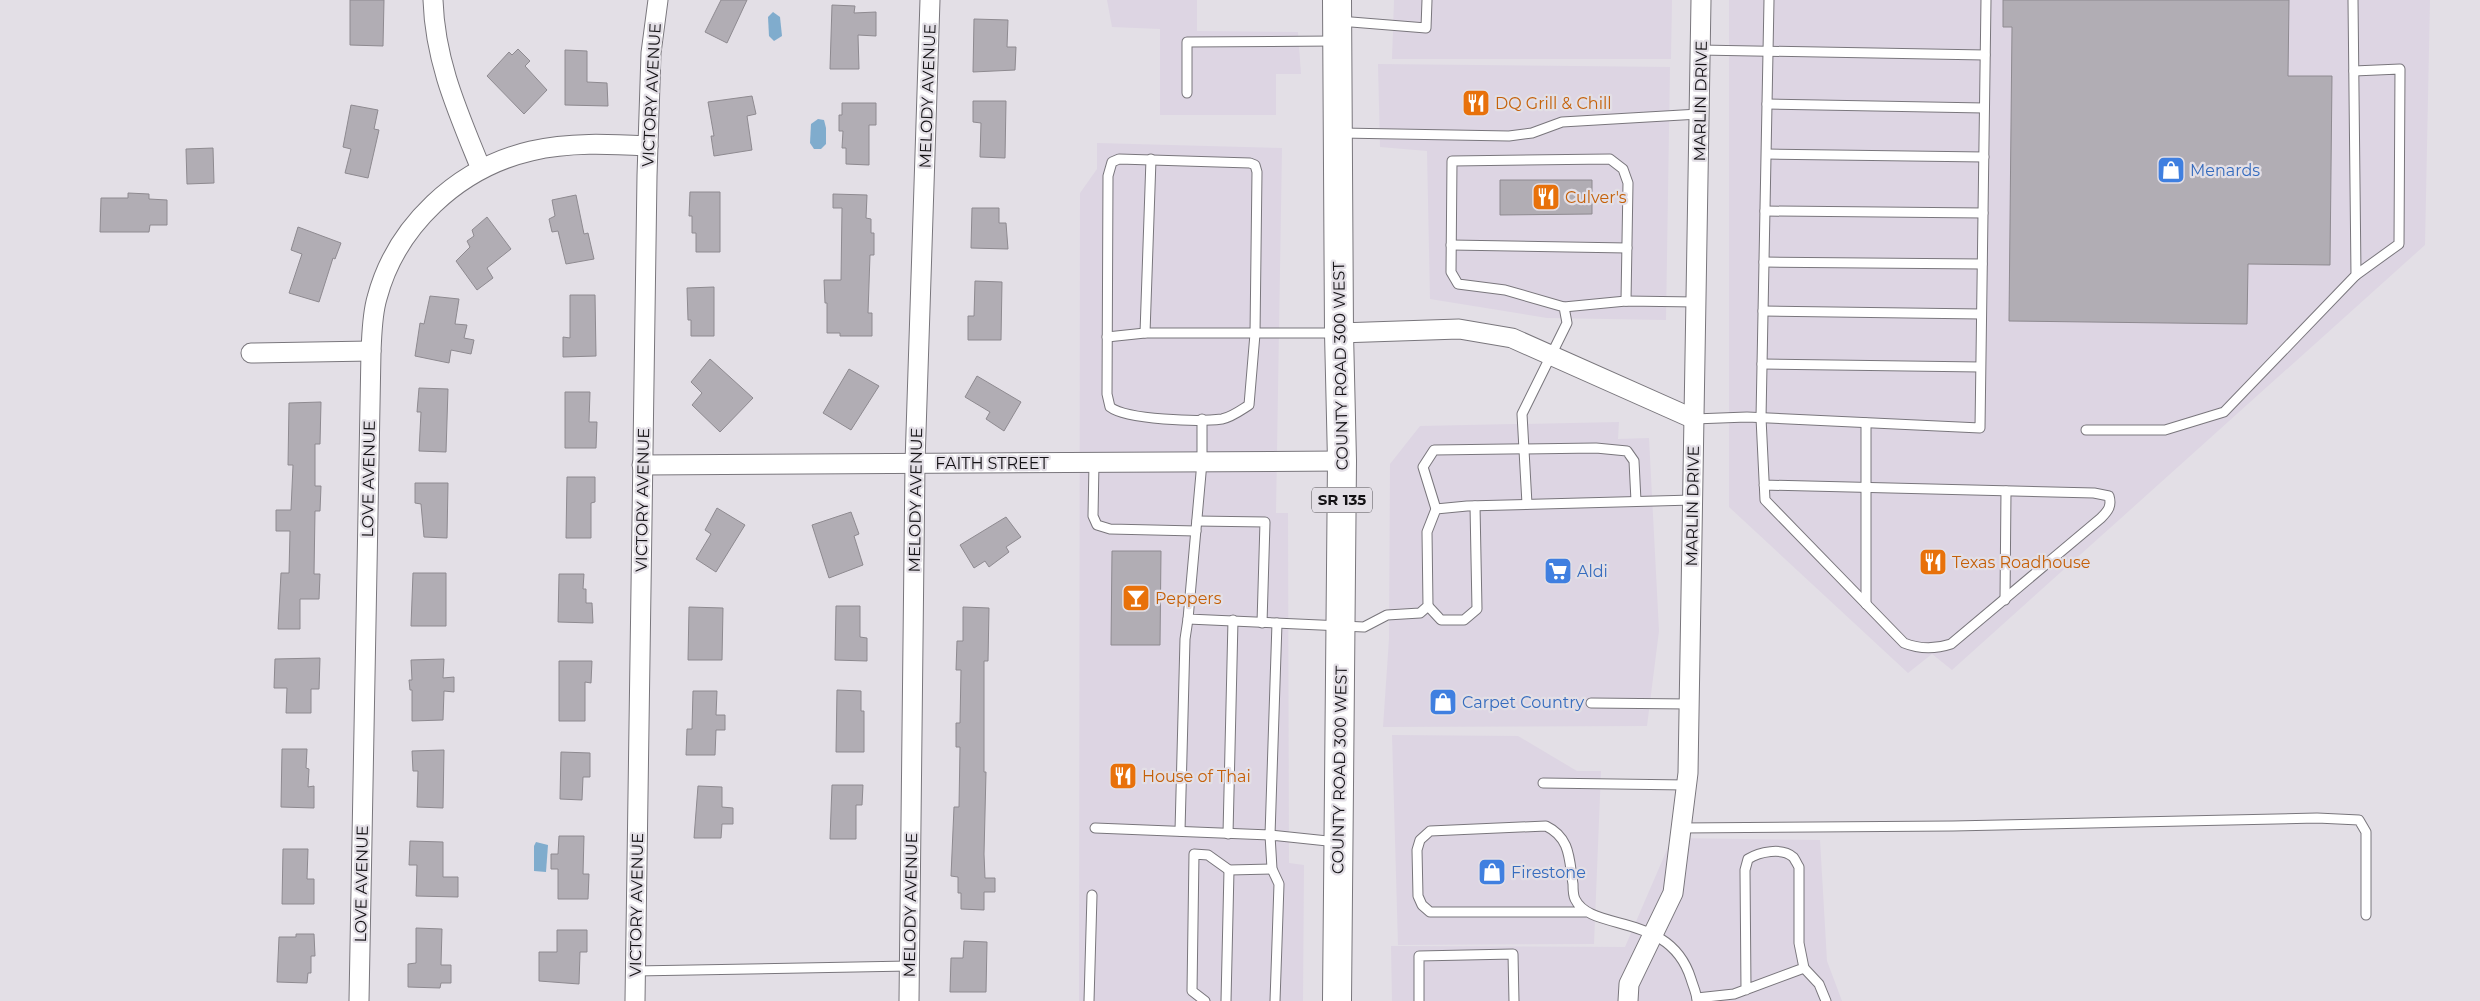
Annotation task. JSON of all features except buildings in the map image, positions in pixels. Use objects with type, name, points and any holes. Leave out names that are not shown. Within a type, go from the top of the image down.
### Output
[{"type":"main road","name":"COUNTY ROAD 300 WEST","points":[[1337,21],[1339,333],[1342,461],[1337,1001]]},
{"type":"street","points":[[433,0],[435,38],[444,78],[481,169]]},
{"type":"street","name":"VICTORY AVENUE","points":[[635,1001],[650,52],[658,0]]},
{"type":"street","name":"MELODY AVENUE","points":[[909,1001],[915,463],[930,0]]},
{"type":"street","name":"MARLIN DRIVE","points":[[1628,1001],[1629,984],[1673,893],[1686,785],[1693,500],[1701,0]]},
{"type":"street","name":"LOVE AVENUE","points":[[359,1001],[371,351],[377,299],[397,250],[415,223],[457,184],[481,169],[531,151],[564,145],[648,146]]},
{"type":"street","points":[[1339,333],[1459,329],[1512,338],[1694,419]]},
{"type":"street","points":[[251,352],[371,351]]},
{"type":"street","name":"FAITH STREET","points":[[642,465],[1342,461]]},
{"type":"lane","points":[[1187,92],[1186,42],[1337,21],[1426,28],[1427,0]]},
{"type":"lane","points":[[1764,485],[2094,493],[2109,496],[2111,502],[2109,509],[2101,518],[1951,644],[1942,647],[1914,646],[1904,643],[1773,511],[1765,500],[1764,485],[1761,418],[1769,0]]},
{"type":"lane","points":[[1694,419],[1761,418],[1980,428],[1986,0]]},
{"type":"lane","points":[[2353,0],[2356,275]]},
{"type":"lane","points":[[1700,50],[1985,55]]},
{"type":"lane","points":[[2086,430],[2165,430],[2224,412],[2356,275],[2399,244],[2400,69],[2354,71]]},
{"type":"lane","points":[[1768,104],[1984,108]]},
{"type":"lane","points":[[1338,133],[1509,136],[1532,133],[1562,122],[1699,114]]},
{"type":"lane","points":[[1767,154],[1984,157]]},
{"type":"lane","points":[[1119,159],[1151,160],[1250,163],[1255,165],[1257,172],[1255,334],[1249,404],[1238,413],[1222,419],[1137,417],[1117,413],[1110,407],[1107,394],[1109,168],[1112,162],[1119,159]]},
{"type":"lane","points":[[1626,301],[1628,183],[1623,169],[1610,159],[1452,161],[1451,272],[1458,284],[1505,290],[1564,307],[1626,301],[1696,302]]},
{"type":"lane","points":[[1145,333],[1151,160]]},
{"type":"lane","points":[[1765,211],[1983,213]]},
{"type":"lane","points":[[1451,245],[1627,248]]},
{"type":"lane","points":[[1764,262],[1982,264]]},
{"type":"lane","points":[[1527,504],[1522,414],[1567,323],[1564,307]]},
{"type":"lane","points":[[1763,311],[1981,314]]},
{"type":"lane","points":[[1107,337],[1145,333],[1339,333]]},
{"type":"lane","points":[[1762,364],[1980,367]]},
{"type":"lane","points":[[1180,832],[1185,639],[1202,462],[1202,418]]},
{"type":"lane","points":[[1866,422],[1866,604]]},
{"type":"lane","points":[[1475,506],[1477,609],[1464,620],[1441,620],[1428,606],[1427,532],[1436,509],[1423,467],[1434,450],[1596,448],[1627,451],[1634,461],[1636,501]]},
{"type":"lane","points":[[1094,463],[1093,516],[1096,525],[1110,529],[1196,531]]},
{"type":"lane","points":[[2005,600],[2006,491]]},
{"type":"lane","points":[[1436,509],[1527,504],[1693,500]]},
{"type":"lane","points":[[1197,521],[1265,522],[1262,623]]},
{"type":"lane","points":[[1188,619],[1364,627],[1387,615],[1420,613],[1428,606]]},
{"type":"lane","points":[[1228,834],[1233,620]]},
{"type":"lane","points":[[1275,1001],[1279,884],[1272,870],[1270,835],[1277,623]]},
{"type":"lane","points":[[1591,703],[1689,704]]},
{"type":"lane","points":[[1543,783],[1686,785]]},
{"type":"lane","points":[[1682,828],[1953,826],[2298,818],[2359,820],[2366,832],[2366,915]]},
{"type":"lane","points":[[1586,912],[1575,899],[1565,842],[1559,832],[1546,826],[1430,831],[1420,840],[1417,850],[1418,896],[1422,905],[1430,912],[1586,912],[1654,933],[1682,956],[1697,1000],[1734,994],[1804,968]]},
{"type":"lane","points":[[1095,828],[1270,835],[1338,842]]},
{"type":"lane","points":[[1746,990],[1745,870],[1748,859],[1757,853],[1783,852],[1793,857],[1799,867],[1799,943],[1804,968],[1819,984],[1826,1001]]},
{"type":"lane","points":[[1205,1001],[1192,991],[1194,854],[1208,855],[1229,870],[1272,870]]},
{"type":"lane","points":[[1226,1001],[1229,870]]},
{"type":"lane","points":[[1089,1001],[1092,894]]},
{"type":"lane","points":[[1420,1001],[1419,956],[1513,954],[1514,1001]]},
{"type":"lane","points":[[636,971],[909,966]]},
{"type":"shaded area","points":[[1107,0],[1197,0],[1197,31],[1298,32],[1301,74],[1276,74],[1276,115],[1160,115],[1160,29],[1112,27]]},
{"type":"shaded area","points":[[1394,0],[1672,0],[1671,59],[1392,59]]},
{"type":"shaded area","points":[[1729,0],[2430,0],[2425,245],[1952,670],[1932,654],[1908,673],[1729,507]]},
{"type":"shaded area","points":[[1378,64],[1670,67],[1666,320],[1547,318],[1430,299],[1427,151],[1380,147]]},
{"type":"shaded area","points":[[1097,143],[1282,148],[1276,513],[1288,513],[1289,863],[1304,865],[1303,1001],[1079,1001],[1080,193],[1097,169]]},
{"type":"shaded area","points":[[1619,422],[1618,439],[1649,438],[1659,631],[1647,726],[1383,727],[1389,639],[1390,464],[1420,426]]},
{"type":"shaded area","points":[[1392,735],[1518,736],[1577,771],[1601,771],[1594,944],[1398,945]]},
{"type":"shaded area","points":[[1672,838],[1820,840],[1827,961],[1842,1001],[1392,1001],[1391,946],[1625,947]]},
{"type":"water","points":[[773,12],[780,17],[782,36],[774,41],[769,36],[768,17]]},
{"type":"water","points":[[818,119],[824,120],[826,144],[821,149],[814,149],[810,143],[811,124]]},
{"type":"water","points":[[536,842],[548,845],[546,872],[534,871],[534,846]]},
{"type":"place","name":"DQ Grill & Chill","points":[[1476,103]]},
{"type":"place","name":"Menards","points":[[2171,170]]},
{"type":"place","name":"Culver's","points":[[1546,197]]},
{"type":"place","name":"Texas Roadhouse","points":[[1933,562]]},
{"type":"place","name":"Aldi","points":[[1558,571]]},
{"type":"place","name":"Peppers","points":[[1136,598]]},
{"type":"place","name":"Carpet Country","points":[[1443,702]]},
{"type":"place","name":"House of Thai","points":[[1123,776]]},
{"type":"place","name":"Firestone","points":[[1492,872]]}]
